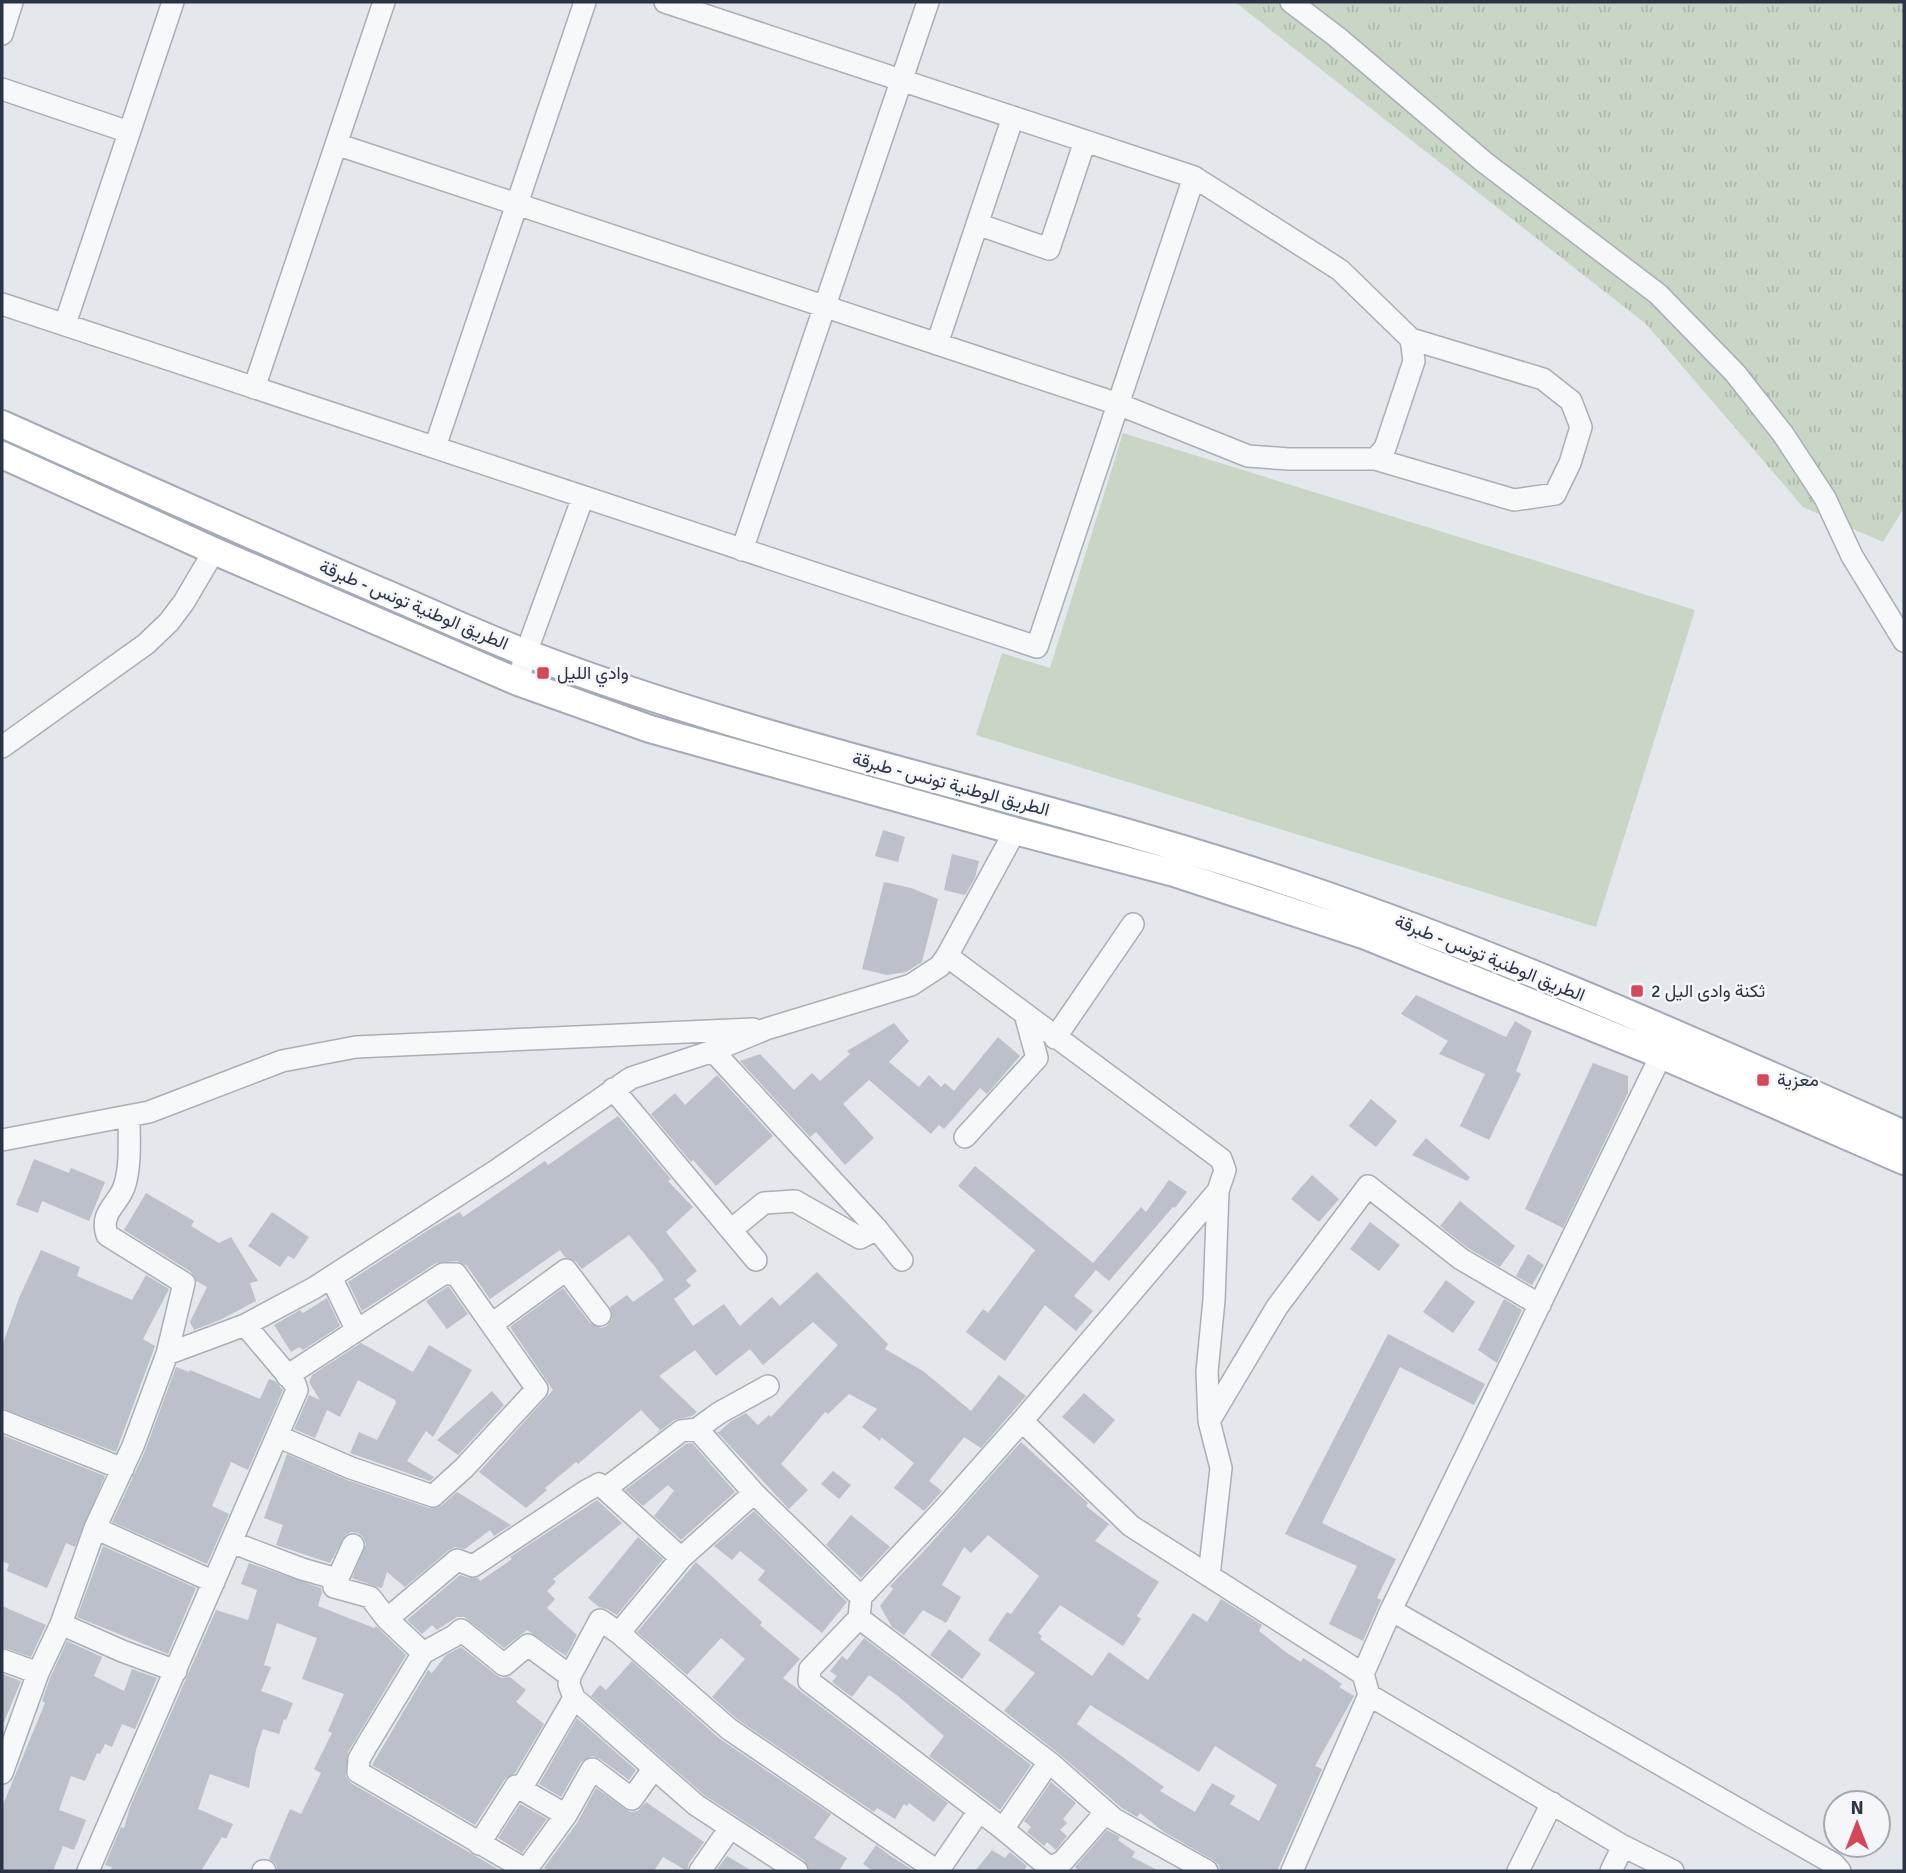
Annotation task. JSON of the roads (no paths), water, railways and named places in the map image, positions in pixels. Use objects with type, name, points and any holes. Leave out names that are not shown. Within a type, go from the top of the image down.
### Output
[{"type":"main road","name":"الطريق الوطنية تونس - طبرقة","points":[[2,424],[186,507],[526,653],[739,725],[846,757],[1124,831],[1374,911],[1666,1043],[1904,1161]]},
{"type":"main road","name":"الطريق الوطنية تونس - طبرقة","points":[[2,454],[214,551],[518,682],[650,729],[1174,873],[1366,936],[1666,1043],[1904,1134]]},
{"type":"street","points":[[2,34],[12,2]]},
{"type":"street","points":[[65,324],[173,2]]},
{"type":"street","points":[[254,388],[384,2]]},
{"type":"street","points":[[435,447],[585,2]]},
{"type":"street","points":[[336,144],[1118,404],[1248,456],[1376,459],[1514,500],[1555,494],[1570,463],[1581,427],[1571,401],[1543,379],[1411,340],[1340,270],[1194,177],[665,2]]},
{"type":"street","points":[[742,550],[928,2]]},
{"type":"street","points":[[1291,2],[1337,37],[1484,162],[1658,294],[1735,373],[1783,433],[1825,498],[1852,556],[1904,641]]},
{"type":"street","points":[[2,89],[129,132]]},
{"type":"street","points":[[937,344],[1013,117]]},
{"type":"street","points":[[977,224],[1049,248],[1085,141]]},
{"type":"street","points":[[2,303],[1037,647],[1194,177]]},
{"type":"street","points":[[1376,459],[1385,448],[1414,361],[1411,340]]},
{"type":"street","points":[[518,682],[583,497]]},
{"type":"street","points":[[2,747],[146,644],[169,622],[184,602],[214,551]]},
{"type":"street","points":[[167,1354],[246,1325],[331,1278],[500,1168],[631,1078],[713,1051],[766,1029],[911,985],[940,966],[947,956],[1015,831]]},
{"type":"street","points":[[1055,1038],[1133,924]]},
{"type":"street","points":[[947,956],[1221,1159],[1225,1171],[1218,1191],[1214,1300],[1207,1371],[1209,1421],[1221,1468],[1209,1576]]},
{"type":"street","points":[[965,1137],[1037,1058],[1025,1014]]},
{"type":"street","points":[[2,1140],[149,1112],[282,1061],[356,1048],[766,1029]]},
{"type":"street","points":[[1292,1871],[1369,1695],[1363,1674],[1391,1610],[1666,1043]]},
{"type":"street","points":[[713,1051],[877,1229],[902,1260]]},
{"type":"street","points":[[613,1089],[756,1260]]},
{"type":"street","points":[[4,1762],[38,1673],[61,1624],[95,1528],[123,1469],[167,1354],[184,1283],[107,1235],[105,1219],[125,1185],[129,1116]]},
{"type":"street","points":[[1209,1421],[1278,1307],[1368,1186],[1461,1259],[1540,1305]]},
{"type":"street","points":[[1106,1812],[1063,1861],[1050,1868],[809,1681],[810,1670],[860,1607],[1218,1191]]},
{"type":"street","points":[[731,1230],[764,1203],[794,1201],[860,1238],[877,1229]]},
{"type":"street","points":[[492,1324],[566,1270],[600,1315]]},
{"type":"street","points":[[277,1436],[351,1468],[433,1496],[464,1468],[537,1389],[456,1274],[451,1273],[443,1274],[287,1376]]},
{"type":"street","points":[[331,1278],[356,1329]]},
{"type":"street","points":[[88,1871],[297,1390],[295,1384],[246,1325]]},
{"type":"street","points":[[605,1489],[681,1431],[697,1429],[719,1413],[768,1386]]},
{"type":"street","points":[[2,1421],[123,1469]]},
{"type":"street","points":[[1022,1421],[1131,1526],[1363,1674]]},
{"type":"street","points":[[697,1429],[860,1607],[1049,1762],[1114,1819],[1207,1871]]},
{"type":"street","points":[[387,1619],[457,1560],[473,1566],[599,1484],[681,1558]]},
{"type":"street","points":[[620,1633],[681,1558],[754,1493]]},
{"type":"street","points":[[95,1528],[214,1582]]},
{"type":"street","points":[[231,1542],[337,1579]]},
{"type":"street","points":[[353,1545],[334,1587],[370,1597],[387,1619],[423,1653]]},
{"type":"street","points":[[1391,1610],[1834,1864],[1840,1871]]},
{"type":"street","points":[[797,1871],[696,1805],[574,1698],[569,1684],[570,1676],[600,1620],[620,1633],[729,1729],[938,1871],[979,1811]]},
{"type":"street","points":[[61,1624],[176,1671]]},
{"type":"street","points":[[570,1676],[528,1645],[504,1665],[461,1630],[423,1653],[366,1745],[359,1759],[358,1772],[520,1869],[526,1870],[566,1815],[592,1769],[632,1799],[654,1768]]},
{"type":"street","points":[[2,1660],[38,1673]]},
{"type":"street","points":[[1369,1695],[1623,1846],[1672,1871]]},
{"type":"street","points":[[521,1789],[574,1698]]},
{"type":"street","points":[[1003,1829],[1049,1762]]},
{"type":"street","points":[[479,1844],[516,1786],[566,1815]]},
{"type":"street","points":[[1518,1871],[1552,1802]]},
{"type":"street","points":[[700,1871],[730,1828]]},
{"type":"street","points":[[1611,1871],[1623,1846]]},
{"type":"place","name":"وادي الليل","points":[[543,673]]},
{"type":"place","name":"ثكنة وادى اليل 2","points":[[1637,991]]},
{"type":"place","name":"معزية","points":[[1763,1080]]}]
